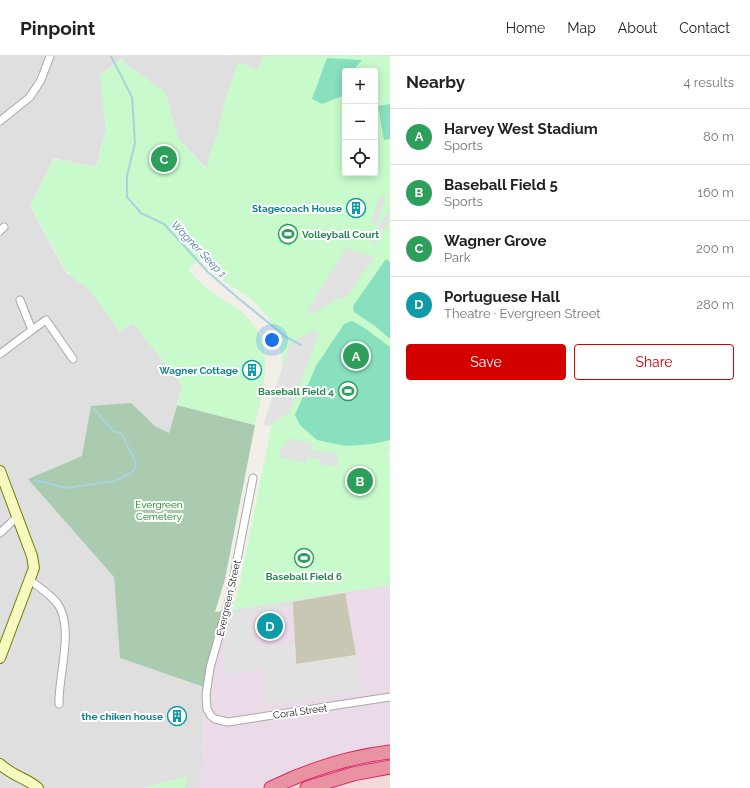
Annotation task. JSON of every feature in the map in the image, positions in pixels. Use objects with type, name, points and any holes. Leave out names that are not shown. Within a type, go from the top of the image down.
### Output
[{"type":"highway","points":[[271,788],[300,775],[329,765],[358,757],[390,752]]},
{"type":"highway","points":[[307,788],[353,774],[390,767]]},
{"type":"street","points":[[0,121],[30,97],[41,80],[50,56]]},
{"type":"street","points":[[20,300],[32,330]]},
{"type":"street","points":[[0,354],[46,320],[74,358]]},
{"type":"street","points":[[0,471],[18,516],[32,556],[34,568],[0,658]]},
{"type":"street","name":"Evergreen Street","points":[[211,716],[207,709],[206,695],[210,668],[230,596],[253,478]]},
{"type":"street","points":[[0,533],[18,516]]},
{"type":"street","points":[[29,579],[50,596],[58,605],[63,615],[65,642],[58,693],[59,704]]},
{"type":"street","name":"Coral Street","points":[[211,716],[228,722],[390,697]]},
{"type":"street","points":[[0,764],[12,774],[38,788]]},
{"type":"shaded area","points":[[0,56],[263,56],[258,69],[238,63],[225,101],[218,132],[208,160],[208,170],[178,138],[165,92],[125,64],[122,58],[100,75],[106,129],[96,167],[54,158],[30,206],[66,273],[86,284],[120,332],[133,323],[182,385],[169,433],[155,426],[131,403],[82,456],[29,479],[114,577],[121,658],[204,687],[203,764],[200,788],[0,788]]},
{"type":"shaded area","points":[[381,194],[385,199],[377,224],[374,226],[371,222]]},
{"type":"shaded area","points":[[390,209],[390,220],[374,245],[370,239]]},
{"type":"shaded area","points":[[346,248],[374,257],[346,298],[339,298],[311,314],[307,311]]},
{"type":"shaded area","points":[[314,330],[319,333],[289,413],[269,426],[263,425],[290,344]]},
{"type":"shaded area","points":[[288,438],[312,444],[311,450],[337,453],[338,466],[320,465],[321,459],[307,457],[306,463],[279,457],[280,450],[286,444]]},
{"type":"shaded area","points":[[390,585],[390,760],[353,766],[289,788],[200,788],[203,764],[205,682],[225,611]]},
{"type":"shaded area","points":[[345,593],[356,655],[296,664],[293,602]]},
{"type":"shaded area","points":[[292,602],[292,608],[251,614],[256,646],[266,644],[267,646],[295,643],[296,664],[356,655],[362,691],[266,705],[263,669],[222,676],[231,611]]},
{"type":"shaded area","points":[[390,760],[390,788],[289,788],[353,766]]},
{"type":"green space","points":[[263,56],[390,56],[390,452],[388,453],[390,467],[390,585],[233,610],[240,583],[282,372],[282,361],[278,340],[269,320],[255,303],[218,277],[201,259],[188,269],[204,286],[238,309],[251,321],[259,334],[264,348],[264,378],[255,425],[177,405],[182,385],[133,323],[120,332],[87,287],[78,282],[64,269],[30,206],[54,159],[97,167],[106,130],[100,76],[123,58],[125,64],[165,92],[178,138],[207,170],[208,160],[218,132],[225,101],[238,62],[258,69]]},
{"type":"green space","points":[[327,58],[362,60],[355,68],[342,68],[342,96],[322,104],[312,99]]},
{"type":"green space","points":[[390,104],[390,139],[384,140],[378,106]]},
{"type":"green space","name":"Volleyball Court","points":[[286,223],[297,227],[290,246],[279,242]]},
{"type":"green space","points":[[386,259],[390,262],[390,339],[375,326],[354,312],[353,306]]},
{"type":"green space","name":"Baseball Field 4","points":[[352,321],[363,327],[390,347],[390,440],[372,444],[346,446],[317,440],[300,425],[295,415],[316,366],[344,324]]},
{"type":"green space","name":"Evergreen Cemetery","points":[[131,403],[155,426],[169,433],[177,405],[255,425],[225,579],[215,612],[225,611],[204,687],[120,658],[114,577],[28,479],[82,456],[91,406]]},
{"type":"green space","points":[[188,776],[185,788],[144,788],[145,787]]},
{"type":"waterway","name":"Wagner Seep 1","points":[[111,56],[132,97],[135,143],[127,176],[127,197],[141,213],[164,224],[208,272],[238,298],[286,337],[301,345]]},
{"type":"waterway","points":[[35,480],[66,488],[115,481],[131,473],[135,468],[136,463],[121,433],[113,431],[94,409]]},
{"type":"place","name":"Wagner Grove","points":[[164,159]]},
{"type":"place","name":"Stagecoach House","points":[[356,208]]},
{"type":"place","name":"Volleyball Court","points":[[288,234]]},
{"type":"place","name":"Harvey West Stadium","points":[[356,356]]},
{"type":"place","name":"Wagner Cottage","points":[[252,370]]},
{"type":"place","name":"Baseball Field 4","points":[[348,391]]},
{"type":"place","name":"Baseball Field 5","points":[[360,481]]},
{"type":"place","name":"Baseball Field 6","points":[[304,558]]},
{"type":"place","name":"Portuguese Hall","points":[[270,626]]},
{"type":"place","name":"the chiken house","points":[[177,716]]}]
